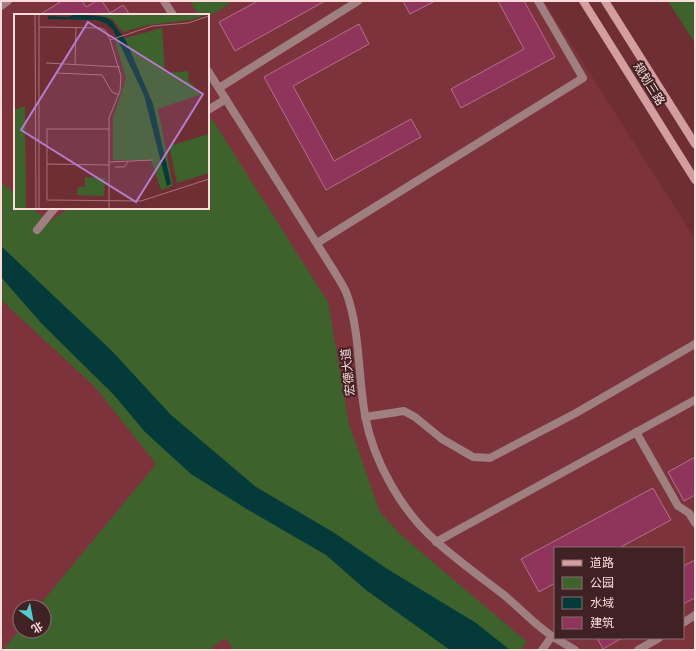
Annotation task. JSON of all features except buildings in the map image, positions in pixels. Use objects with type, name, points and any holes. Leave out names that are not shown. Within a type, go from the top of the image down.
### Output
[{"type":"main road","name":"规划三路","points":[[583,1],[695,180]]},
{"type":"main road","name":"规划三路","points":[[605,1],[695,144]]},
{"type":"street","points":[[1,6],[8,1]]},
{"type":"street","points":[[164,1],[172,14]]},
{"type":"street","points":[[219,88],[358,1]]},
{"type":"street","points":[[317,243],[583,78],[538,1]]},
{"type":"street","name":"宏德大道","points":[[209,73],[317,243],[346,292],[356,333],[365,417],[375,450],[404,505],[414,519],[436,542],[554,637]]},
{"type":"street","points":[[209,109],[226,99]]},
{"type":"street","points":[[37,230],[54,209]]},
{"type":"street","points":[[365,417],[404,411],[415,417],[442,439],[473,457],[490,458],[576,413],[695,344]]},
{"type":"street","points":[[436,542],[695,400]]},
{"type":"street","points":[[636,432],[678,506],[689,513],[695,523]]},
{"type":"street","points":[[684,622],[695,615]]},
{"type":"street","points":[[542,650],[554,637]]},
{"type":"street","name":"宏德大道","points":[[557,639],[574,650]]},
{"type":"street","points":[[638,650],[657,639]]},
{"type":"shaded area","points":[[1,1],[544,1],[695,239],[695,650],[1,650]]},
{"type":"green space","points":[[190,1],[234,1],[209,16],[209,14],[197,14]]},
{"type":"green space","points":[[668,1],[695,1],[695,43]]},
{"type":"green space","points":[[212,119],[328,302],[349,424],[380,512],[401,535],[527,642],[520,650],[234,650],[225,638],[209,650],[4,649],[12,639],[52,639],[52,599],[45,599],[156,464],[95,387],[1,300],[1,182],[14,193],[14,209],[33,209],[49,222],[68,209],[209,209],[209,120]]},
{"type":"water","points":[[1,246],[112,351],[171,415],[256,487],[333,532],[389,570],[476,623],[510,650],[450,650],[366,590],[326,555],[245,508],[191,474],[145,432],[114,395],[42,324],[1,277]]}]
